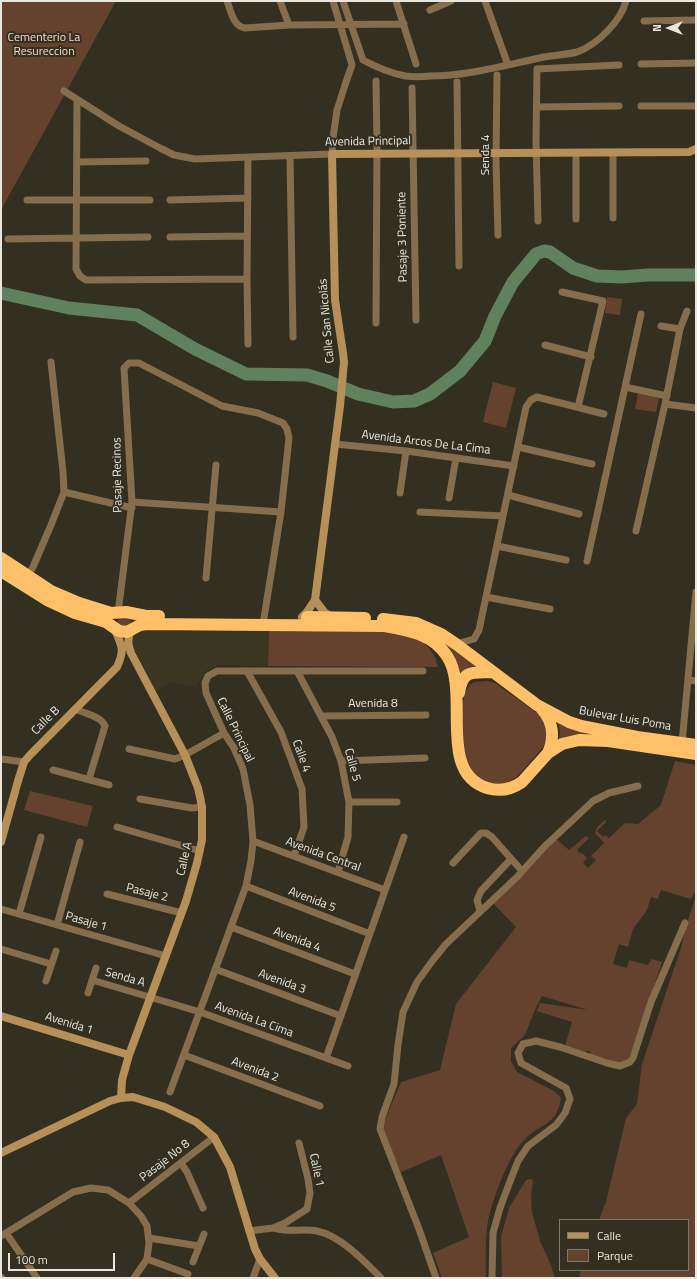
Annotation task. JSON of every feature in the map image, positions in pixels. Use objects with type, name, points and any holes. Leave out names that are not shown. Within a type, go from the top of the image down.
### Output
[{"type":"highway","points":[[1,558],[51,591],[63,597],[111,614],[126,612],[132,613],[136,622],[133,629]]},
{"type":"highway","points":[[1,571],[47,600],[75,613],[106,622],[115,630],[122,632],[146,624],[384,626],[410,631],[432,640],[438,644],[447,655],[454,671],[457,703]]},
{"type":"highway","points":[[115,630],[113,622],[118,613]]},
{"type":"highway","name":"Bulevar Luis Poma","points":[[132,613],[146,616],[264,618],[332,617],[388,619],[416,623],[441,634],[537,705],[569,722],[581,726],[636,737],[696,745]]},
{"type":"highway","points":[[457,703],[464,676],[474,672],[492,672]]},
{"type":"highway","name":"Bulevar Luis Poma","points":[[457,703],[461,762],[466,772],[476,783],[491,789],[514,787],[522,782],[548,753],[562,744],[584,740],[608,741],[696,754]]},
{"type":"highway","points":[[537,705],[546,715],[552,727],[552,740],[548,753]]},
{"type":"highway","points":[[667,750],[680,748],[682,743]]},
{"type":"street","points":[[227,1],[236,24],[245,28],[288,25],[404,24]]},
{"type":"street","points":[[280,1],[288,25]]},
{"type":"street","points":[[333,1],[352,65],[363,60]]},
{"type":"street","points":[[343,1],[363,60],[393,73],[418,77],[453,76],[577,52],[598,40],[619,17],[626,1]]},
{"type":"street","points":[[396,1],[416,64]]},
{"type":"street","points":[[430,10],[451,1]]},
{"type":"street","points":[[485,1],[508,65]]},
{"type":"street","points":[[644,20],[696,20]]},
{"type":"street","points":[[641,64],[696,63]]},
{"type":"street","name":"Calle San Nicolás","points":[[302,617],[315,600],[340,406],[343,353],[335,300],[332,154],[337,110],[352,65]]},
{"type":"street","points":[[538,221],[537,68],[619,65]]},
{"type":"street","name":"Senda 4","points":[[497,75],[496,153],[498,235]]},
{"type":"street","points":[[376,81],[376,323]]},
{"type":"street","points":[[457,82],[459,266]]},
{"type":"street","name":"Pasaje 3 Poniente","points":[[412,88],[416,320]]},
{"type":"street","name":"Avenida Principal","points":[[64,91],[119,126],[174,155],[195,159],[332,154],[694,153]]},
{"type":"street","points":[[77,100],[76,269],[80,276],[86,280],[247,279]]},
{"type":"street","points":[[537,108],[619,106]]},
{"type":"street","points":[[641,106],[696,106]]},
{"type":"street","points":[[576,153],[576,219]]},
{"type":"street","points":[[613,153],[613,218]]},
{"type":"street","points":[[290,156],[293,337]]},
{"type":"street","points":[[248,158],[248,344]]},
{"type":"street","points":[[77,162],[146,161]]},
{"type":"street","points":[[170,200],[248,198]]},
{"type":"street","points":[[27,200],[150,200]]},
{"type":"street","points":[[170,237],[248,236]]},
{"type":"street","points":[[8,239],[148,237]]},
{"type":"street","points":[[562,292],[603,301],[578,407]]},
{"type":"street","points":[[636,531],[667,396],[680,330],[687,311]]},
{"type":"street","points":[[587,561],[641,314]]},
{"type":"street","points":[[661,326],[680,330]]},
{"type":"street","points":[[545,345],[591,357]]},
{"type":"street","points":[[28,575],[52,525],[64,492],[51,362]]},
{"type":"street","name":"Pasaje Recinos","points":[[118,613],[132,505],[124,368],[129,363],[138,363],[222,406],[258,413],[283,423],[287,428],[289,438],[281,512]]},
{"type":"street","points":[[625,387],[667,396]]},
{"type":"street","points":[[456,644],[474,639],[479,630],[526,407],[531,400],[537,397],[604,414]]},
{"type":"street","points":[[665,404],[696,408]]},
{"type":"street","name":"Avenida Arcos De La Cima","points":[[335,444],[406,451],[514,466]]},
{"type":"street","points":[[518,447],[592,464]]},
{"type":"street","points":[[400,493],[406,451]]},
{"type":"street","points":[[449,498],[456,458]]},
{"type":"street","points":[[206,578],[216,465]]},
{"type":"street","points":[[64,492],[132,505],[281,512],[264,618]]},
{"type":"street","points":[[508,495],[579,514]]},
{"type":"street","points":[[420,512],[503,516]]},
{"type":"street","points":[[497,546],[566,560]]},
{"type":"street","points":[[682,743],[696,592]]},
{"type":"street","points":[[486,597],[550,609]]},
{"type":"street","points":[[315,600],[325,613],[332,617]]},
{"type":"street","name":"Calle A","points":[[121,1098],[122,1080],[129,1055],[152,997],[194,876],[200,851],[202,832],[202,807],[198,788],[184,755],[136,664],[128,645],[128,637],[133,629]]},
{"type":"street","points":[[115,630],[122,649],[122,656],[117,666]]},
{"type":"street","points":[[117,666],[124,663],[136,664]]},
{"type":"street","name":"Calle B","points":[[1,842],[24,762],[117,666]]},
{"type":"street","name":"Calle Principal","points":[[170,1092],[246,886],[253,840],[250,805],[242,769],[234,748],[224,733],[206,693],[205,688],[207,679],[211,674],[217,671],[423,671]]},
{"type":"street","name":"Calle 4","points":[[247,671],[281,732],[302,789],[304,827],[294,856]]},
{"type":"street","name":"Calle 5","points":[[298,672],[332,737],[341,761],[349,802],[348,837],[338,872]]},
{"type":"street","points":[[688,680],[696,681]]},
{"type":"street","points":[[76,709],[100,719],[105,726],[89,779]]},
{"type":"street","name":"Avenida 8","points":[[321,716],[426,715]]},
{"type":"street","points":[[129,749],[175,759],[224,733]]},
{"type":"street","points":[[341,761],[425,758]]},
{"type":"street","points":[[1,759],[24,762]]},
{"type":"street","points":[[53,770],[109,785]]},
{"type":"street","points":[[436,1278],[380,1129],[382,1117],[394,1084],[403,1012],[417,982],[446,944],[522,871],[544,847],[593,800],[638,786]]},
{"type":"street","points":[[140,799],[192,808],[202,807]]},
{"type":"street","points":[[349,802],[397,802]]},
{"type":"street","points":[[117,827],[200,851]]},
{"type":"street","points":[[453,863],[481,833],[486,833],[492,837],[522,871]]},
{"type":"street","points":[[19,914],[42,837]]},
{"type":"street","points":[[326,1058],[404,837]]},
{"type":"street","name":"Avenida Central","points":[[253,840],[386,890]]},
{"type":"street","points":[[57,925],[80,842]]},
{"type":"street","points":[[480,911],[477,900],[481,891],[511,859]]},
{"type":"street","name":"Avenida 5","points":[[246,886],[370,934]]},
{"type":"street","name":"Pasaje 2","points":[[107,894],[182,913]]},
{"type":"street","name":"Pasaje 1","points":[[1,909],[166,956]]},
{"type":"street","points":[[492,1278],[493,1233],[500,1208],[518,1161],[528,1146],[556,1125],[565,1113],[570,1099],[566,1088],[521,1063],[518,1053],[523,1044],[536,1041],[620,1066],[630,1062],[633,1058],[651,1002],[685,923]]},
{"type":"street","name":"Avenida 4","points":[[231,927],[356,974]]},
{"type":"street","points":[[1,949],[52,964]]},
{"type":"street","points":[[46,982],[56,951]]},
{"type":"street","points":[[88,992],[96,968]]},
{"type":"street","name":"Avenida 3","points":[[215,969],[341,1016]]},
{"type":"street","name":"Senda A","points":[[92,980],[152,997]]},
{"type":"street","name":"Avenida La Cima","points":[[152,997],[200,1012],[348,1066]]},
{"type":"street","name":"Avenida 1","points":[[1,1016],[129,1055]]},
{"type":"street","name":"Avenida 2","points":[[184,1055],[320,1106]]},
{"type":"street","points":[[1,1153],[110,1101],[133,1097],[165,1107],[196,1122],[214,1137],[230,1167],[248,1231],[255,1249],[260,1260],[276,1278]]},
{"type":"street","name":"Pasaje No 8","points":[[129,1203],[214,1137]]},
{"type":"street","name":"Calle 1","points":[[248,1231],[273,1228],[285,1223],[307,1209],[310,1193],[299,1143]]},
{"type":"street","points":[[181,1163],[187,1172],[203,1208]]},
{"type":"street","points":[[37,1278],[4,1234],[73,1192],[91,1188],[105,1189],[113,1193],[129,1203],[138,1211],[145,1221],[149,1238],[149,1249],[147,1259],[134,1278]]},
{"type":"street","points":[[273,1228],[318,1231],[335,1238],[357,1255],[381,1278]]},
{"type":"street","points":[[193,1262],[204,1234]]},
{"type":"street","points":[[149,1238],[199,1246]]},
{"type":"street","points":[[147,1259],[188,1274]]},
{"type":"street","points":[[254,1278],[260,1260]]},
{"type":"shaded area","points":[[142,627],[269,630],[268,666],[219,665],[204,672],[196,687],[172,682],[156,692],[136,653],[132,641],[131,634]]},
{"type":"green space","name":"Cementerio La Resureccion","points":[[1,1],[116,1],[1,210]]},
{"type":"green space","points":[[607,297],[622,299],[620,315],[605,313]]},
{"type":"green space","points":[[493,382],[516,388],[506,428],[483,422]]},
{"type":"green space","points":[[638,393],[659,398],[656,412],[635,409]]},
{"type":"green space","points":[[119,617],[130,618],[131,622],[128,629],[117,624]]},
{"type":"green space","points":[[269,630],[369,630],[402,633],[412,636],[427,645],[434,655],[438,667],[268,666]]},
{"type":"green space","points":[[441,640],[476,665],[469,667],[458,675],[453,656]]},
{"type":"green space","points":[[488,681],[495,683],[540,715],[547,730],[546,740],[543,747],[524,769],[507,783],[497,785],[489,784],[475,776],[465,757],[462,708],[465,692],[474,682]]},
{"type":"green space","points":[[557,720],[603,735],[558,742],[560,731]]},
{"type":"green space","points":[[675,761],[696,765],[696,890],[691,899],[661,890],[658,899],[651,897],[647,910],[633,929],[628,947],[619,944],[613,964],[627,968],[629,960],[648,965],[652,959],[662,962],[630,1059],[621,1063],[590,1055],[590,1051],[579,1052],[565,1046],[572,1022],[537,1011],[540,1003],[588,1010],[542,996],[525,1035],[511,1048],[511,1061],[517,1072],[554,1091],[561,1098],[559,1107],[552,1119],[532,1133],[520,1145],[513,1155],[501,1180],[492,1207],[487,1229],[486,1278],[442,1278],[433,1253],[469,1237],[441,1155],[401,1172],[382,1130],[401,1082],[440,1070],[456,1004],[516,927],[491,901],[555,838],[569,850],[586,836],[589,838],[577,850],[587,858],[583,863],[588,868],[596,860],[591,856],[604,843],[595,833],[597,827],[605,820],[606,822],[597,831],[603,837],[605,835],[609,838],[625,823],[638,824],[661,805]]},
{"type":"green space","points":[[30,791],[93,806],[87,827],[24,810]]},
{"type":"green space","points":[[696,896],[696,1278],[579,1278],[581,1271],[689,1271],[689,1219],[599,1219],[606,1202],[626,1118],[637,1104],[642,1064],[681,948],[685,929]]},
{"type":"green space","points":[[526,1180],[533,1180],[531,1196],[532,1212],[540,1241],[555,1278],[502,1278],[501,1237],[509,1208]]},
{"type":"waterway","points":[[1,293],[69,308],[137,315],[195,349],[246,374],[307,375],[327,381],[358,394],[393,402],[414,401],[430,394],[460,371],[485,341],[495,316],[513,282],[536,254],[544,251],[550,252],[573,268],[597,276],[622,277],[648,275],[696,275]]}]
